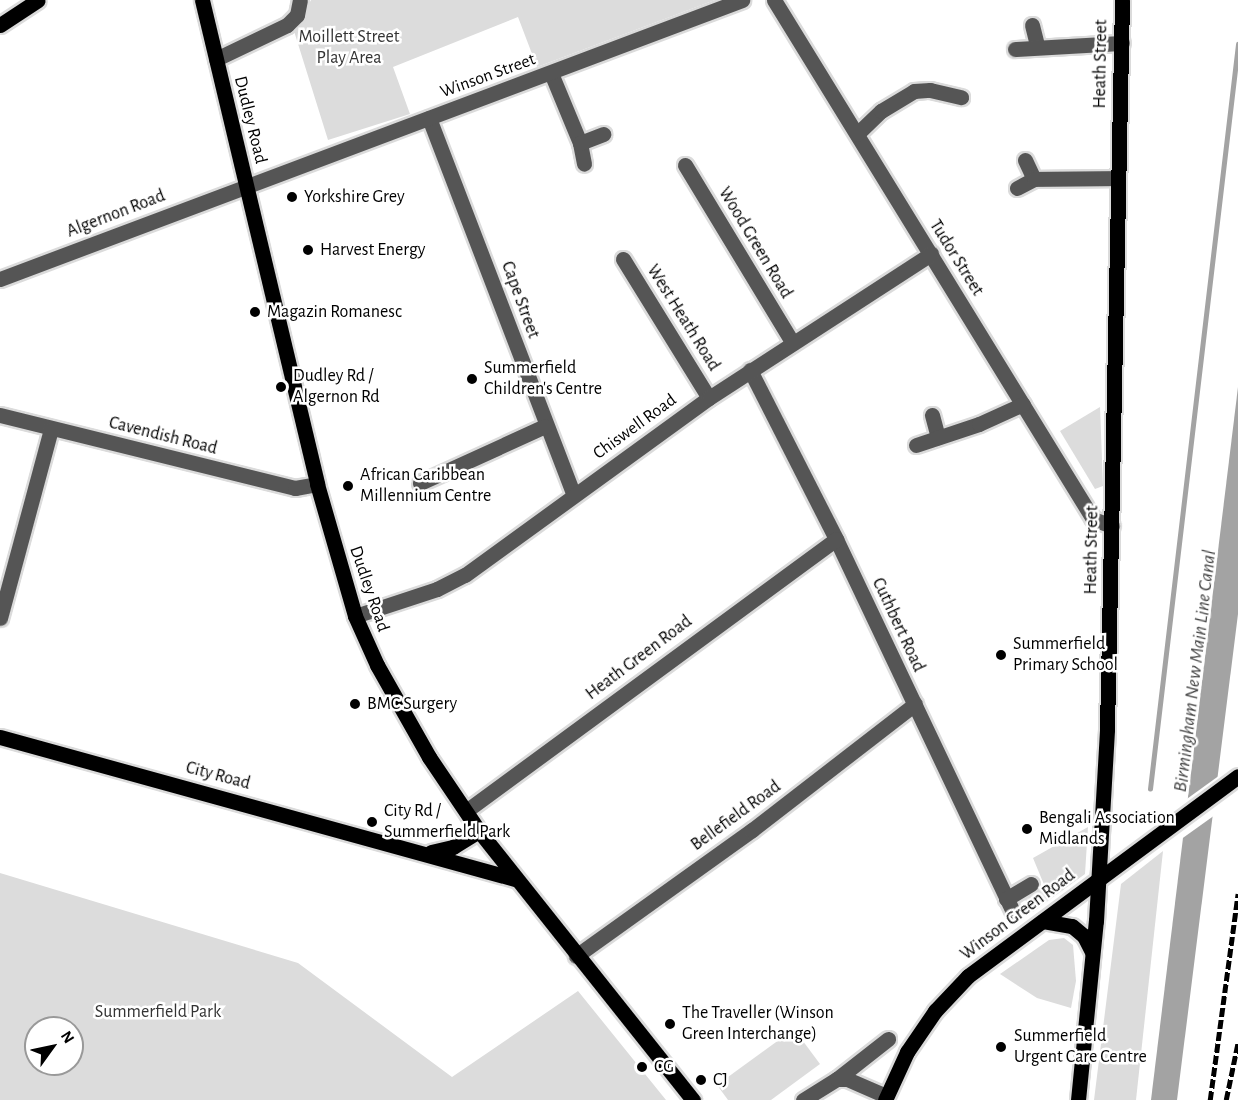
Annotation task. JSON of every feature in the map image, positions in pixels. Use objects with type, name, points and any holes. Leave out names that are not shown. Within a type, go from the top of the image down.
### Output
[{"type":"main road","points":[[0,25],[38,0]]},
{"type":"main road","name":"Dudley Road","points":[[202,0],[317,484],[355,615],[401,711],[479,831],[576,956],[693,1100]]},
{"type":"main road","name":"Heath Street","points":[[1078,1100],[1098,879],[1107,729],[1122,0]]},
{"type":"main road","name":"City Road","points":[[0,737],[515,879]]},
{"type":"main road","name":"Winson Green Road","points":[[886,1098],[907,1052],[935,1011],[968,976],[1238,776]]},
{"type":"main road","name":"City Road","points":[[425,853],[453,847],[479,831]]},
{"type":"main road","points":[[1043,921],[1072,926],[1084,936],[1092,952]]},
{"type":"street","points":[[216,59],[287,25],[297,15],[300,0]]},
{"type":"street","name":"Winson Street","points":[[247,186],[742,0]]},
{"type":"street","name":"Tudor Street","points":[[774,0],[1093,519],[1112,526]]},
{"type":"street","points":[[1032,25],[1037,45]]},
{"type":"street","points":[[1015,49],[1037,45],[1122,43]]},
{"type":"street","points":[[551,73],[580,143],[584,164]]},
{"type":"street","points":[[857,134],[881,111],[914,91],[930,90],[961,97]]},
{"type":"street","name":"Cape Street","points":[[429,118],[545,426],[574,495]]},
{"type":"street","points":[[580,143],[603,134]]},
{"type":"street","points":[[1026,160],[1034,179]]},
{"type":"street","name":"Wood Green Road","points":[[685,165],[792,342]]},
{"type":"street","points":[[1017,188],[1034,179],[1118,178]]},
{"type":"street","name":"Algernon Road","points":[[0,279],[247,186]]},
{"type":"street","name":"Chiswell Road","points":[[355,615],[451,583],[709,398],[792,342],[931,254]]},
{"type":"street","name":"West Heath Road","points":[[623,258],[709,398]]},
{"type":"street","name":"Cuthbert Road","points":[[750,370],[836,539],[1009,904],[1031,884]]},
{"type":"street","points":[[916,445],[1023,404]]},
{"type":"street","name":"Cavendish Road","points":[[0,415],[295,488],[317,484]]},
{"type":"street","points":[[932,415],[938,437]]},
{"type":"street","points":[[420,483],[545,426]]},
{"type":"street","points":[[0,618],[51,429]]},
{"type":"street","name":"Heath Green Road","points":[[466,811],[836,539]]},
{"type":"street","name":"Bellefield Road","points":[[576,956],[752,830],[915,705]]},
{"type":"street","points":[[803,1100],[837,1079],[888,1039]]},
{"type":"street","name":"Winson Green Road","points":[[837,1079],[847,1079],[886,1098]]},
{"type":"green space","name":"Moillett Street Play Area","points":[[311,0],[715,0],[537,67],[518,17],[393,67],[410,114],[328,140],[294,31]]},
{"type":"green space","points":[[1100,407],[1103,486],[1095,489],[1060,431]]},
{"type":"green space","points":[[1088,827],[1085,874],[1033,912],[1024,898],[1045,887],[1033,858]]},
{"type":"green space","points":[[1163,851],[1136,1100],[1094,1100],[1121,884]]},
{"type":"green space","name":"Summerfield Park","points":[[0,873],[298,963],[452,1077],[578,991],[666,1100],[0,1100]]},
{"type":"green space","points":[[1064,938],[1073,945],[1076,981],[1071,1008],[1037,998],[1000,974],[1049,940]]},
{"type":"green space","points":[[794,1029],[820,1064],[771,1100],[728,1100],[717,1085]]},
{"type":"shaded area","points":[[1238,387],[1238,614],[1177,1100],[1151,1100]]},
{"type":"pier","points":[[1220,775],[1215,815],[1180,840],[1184,801]]},
{"type":"waterway","points":[[1150,789],[1238,44]]},
{"type":"railway","points":[[1210,1100],[1238,894]]},
{"type":"railway","points":[[1226,1100],[1238,1042]]},
{"type":"place","name":"Yorkshire Grey","points":[[292,197]]},
{"type":"place","name":"Harvest Energy","points":[[308,250]]},
{"type":"place","name":"Magazin Romanesc","points":[[255,312]]},
{"type":"place","name":"Summerfield Children's Centre","points":[[472,379]]},
{"type":"place","name":"Dudley Rd / Algernon Rd","points":[[281,387]]},
{"type":"place","name":"African Caribbean Millennium Centre","points":[[348,486]]},
{"type":"place","name":"Summerfield Primary School","points":[[1001,655]]},
{"type":"place","name":"BMC Surgery","points":[[355,704]]},
{"type":"place","name":"City Rd / Summerfield Park","points":[[372,822]]},
{"type":"place","name":"Bengali Association Midlands","points":[[1027,829]]},
{"type":"place","name":"The Traveller (Winson Green Interchange)","points":[[670,1024]]},
{"type":"place","name":"Summerfield Urgent Care Centre","points":[[1001,1047]]},
{"type":"place","name":"CG","points":[[642,1067]]},
{"type":"place","name":"CJ","points":[[701,1080]]},
{"type":"water label","name":"Birmingham New Main Line Canal","points":[[1195,671]]}]
